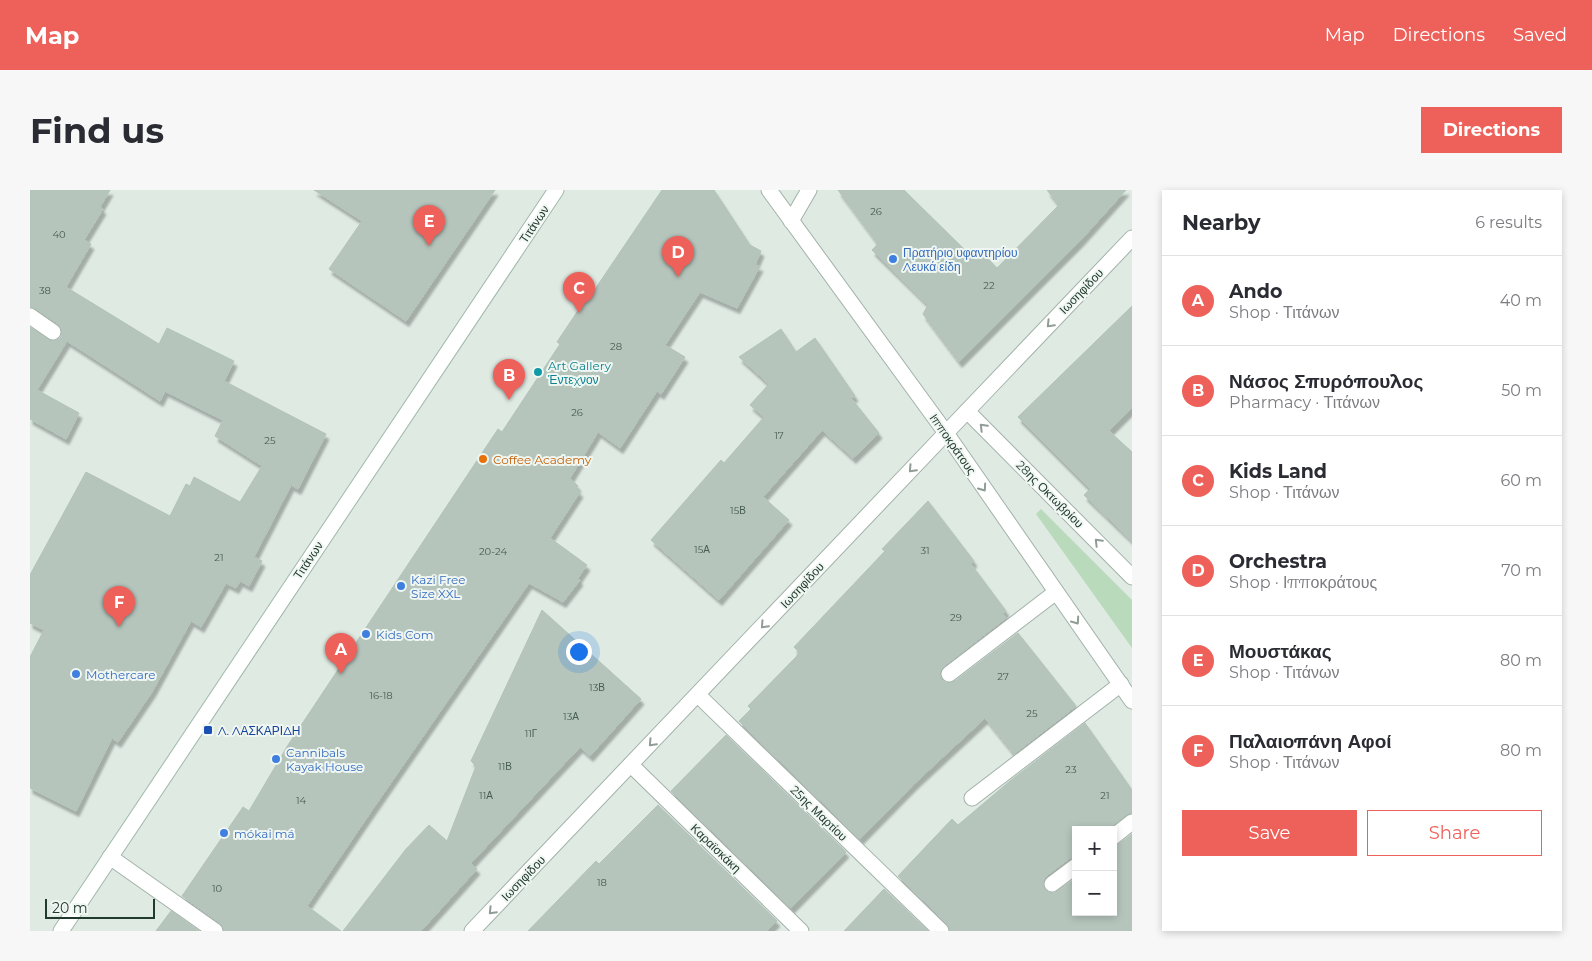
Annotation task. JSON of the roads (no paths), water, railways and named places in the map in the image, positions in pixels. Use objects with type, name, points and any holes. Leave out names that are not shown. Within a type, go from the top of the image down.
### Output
[{"type":"street","name":"Τιτάνων","points":[[61,931],[556,190]]},
{"type":"street","name":"Ιπποκράτους","points":[[769,190],[946,433],[1132,701]]},
{"type":"street","points":[[791,221],[809,190]]},
{"type":"street","name":"Ιωσηφίδου","points":[[472,931],[1132,238]]},
{"type":"street","points":[[30,316],[53,332]]},
{"type":"street","name":"28ης Οκτωβρίου","points":[[967,411],[1132,577]]},
{"type":"street","points":[[949,674],[1056,592]]},
{"type":"street","points":[[972,798],[1120,684]]},
{"type":"street","name":"25ης Μαρτίου","points":[[698,695],[941,931]]},
{"type":"street","name":"Καραϊσκάκη","points":[[631,765],[801,931]]},
{"type":"street","points":[[1117,834],[1132,822]]},
{"type":"street","points":[[110,857],[215,931]]},
{"type":"street","points":[[1052,884],[1072,869]]},
{"type":"place","name":"Μουστάκας","points":[[429,246]]},
{"type":"place","name":"Πρατήριο υφαντηρίου Λευκά είδη","points":[[893,259]]},
{"type":"place","name":"Orchestra","points":[[678,277]]},
{"type":"place","name":"Kids Land","points":[[579,313]]},
{"type":"place","name":"Art Gallery Έντεχνον","points":[[538,372]]},
{"type":"place","name":"Νάσος Σπυρόπουλος","points":[[509,400]]},
{"type":"place","name":"Coffee Academy","points":[[483,459]]},
{"type":"place","name":"Kazi Free Size XXL","points":[[401,586]]},
{"type":"place","name":"Παλαιοπάνη Αφοί","points":[[119,627]]},
{"type":"place","name":"Kids Com","points":[[366,634]]},
{"type":"place","name":"Mothercare","points":[[76,674]]},
{"type":"place","name":"Ando","points":[[341,674]]},
{"type":"place","name":"Λ. ΛΑΣΚΑΡΙΔΗ","points":[[208,730]]},
{"type":"place","name":"Cannibals Kayak House","points":[[276,759]]},
{"type":"place","name":"mókai má","points":[[224,833]]}]
